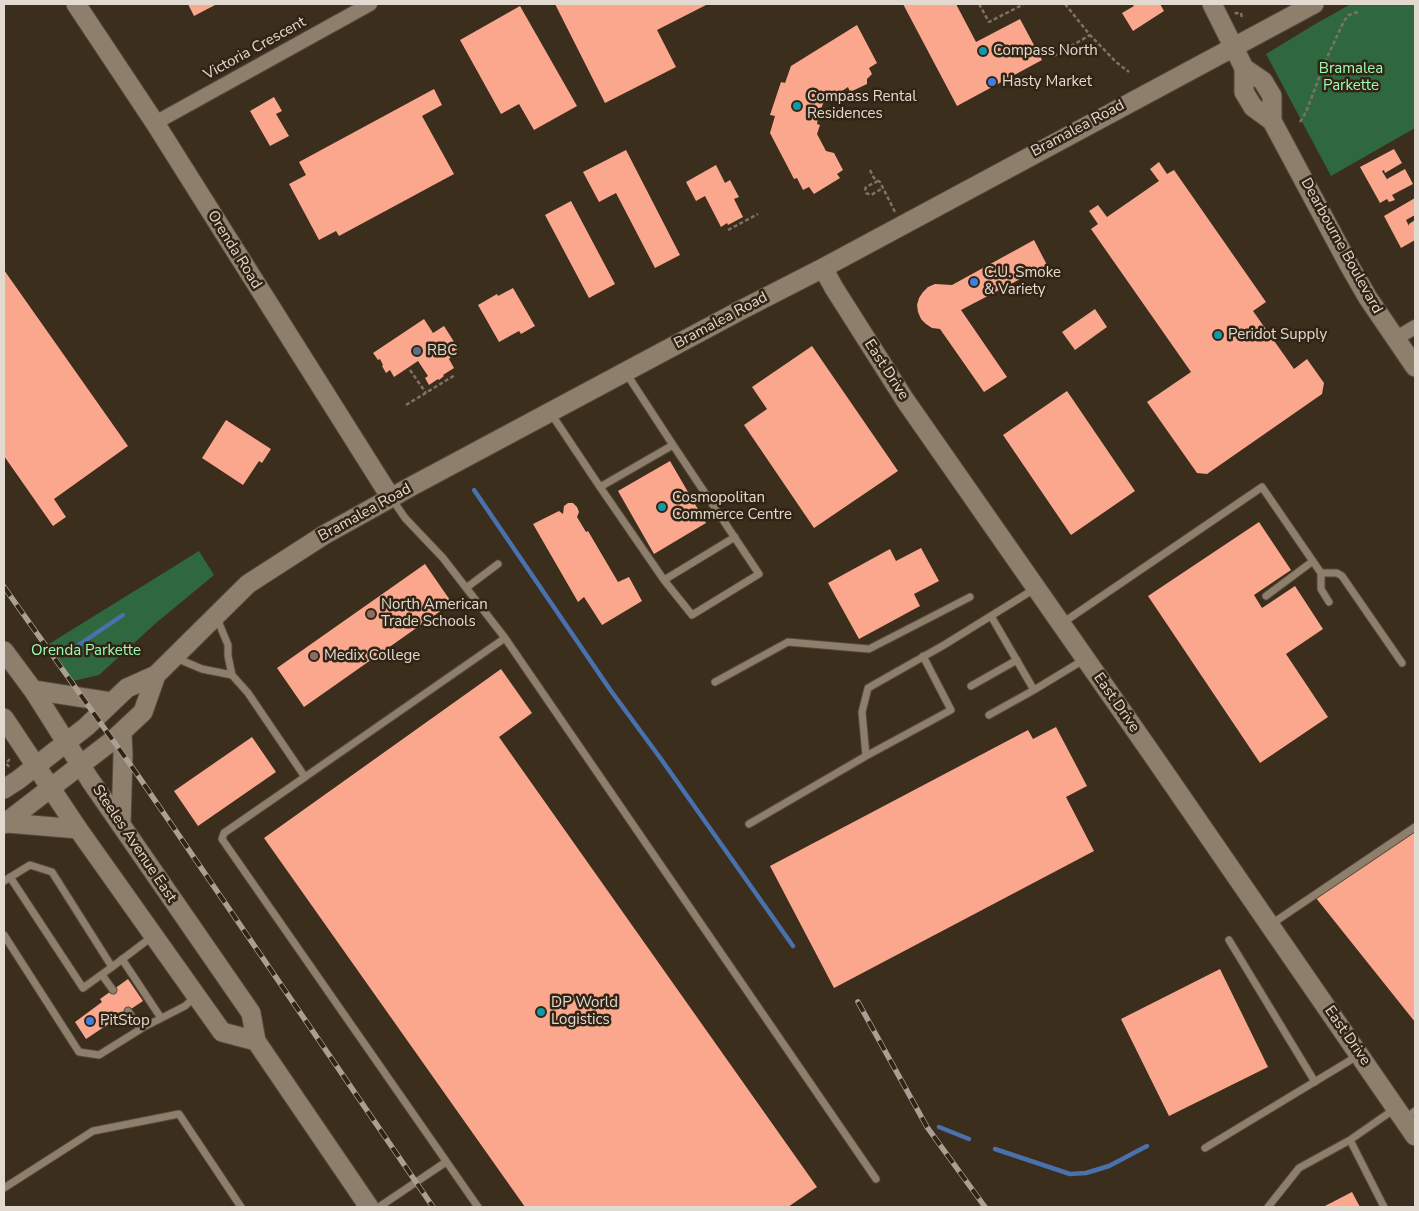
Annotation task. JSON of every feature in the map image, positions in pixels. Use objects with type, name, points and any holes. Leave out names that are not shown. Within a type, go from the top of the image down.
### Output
[{"type":"main road","name":"Orenda Road","points":[[76,4],[155,123],[391,498]]},
{"type":"main road","name":"Dearbourne Boulevard","points":[[1212,4],[1244,68],[1263,81],[1272,96],[1272,121],[1349,265],[1368,298],[1415,367]]},
{"type":"main road","name":"Bramalea Road","points":[[4,789],[86,726],[127,688],[156,675],[235,597],[258,577],[324,535],[740,310],[823,268],[901,224],[1314,4]]},
{"type":"main road","name":"East Drive","points":[[823,268],[905,400],[1360,1055],[1405,1113],[1415,1136]]},
{"type":"main road","name":"Steeles Avenue East","points":[[4,651],[33,690],[121,825],[251,1013],[256,1041],[369,1207]]},
{"type":"main road","points":[[5,823],[122,733],[144,712],[156,675]]},
{"type":"main road","points":[[33,690],[111,702]]},
{"type":"main road","points":[[4,718],[78,829],[222,1032],[256,1041]]},
{"type":"main road","points":[[121,825],[122,733]]},
{"type":"main road","points":[[5,823],[78,829]]},
{"type":"street","name":"Victoria Crescent","points":[[155,123],[370,4]]},
{"type":"street","points":[[1395,339],[1415,327]]},
{"type":"lane","points":[[550,412],[664,580],[692,615],[759,574],[625,372]]},
{"type":"lane","points":[[600,487],[673,445]]},
{"type":"lane","points":[[1061,624],[1262,487],[1321,573],[1321,589],[1329,602]]},
{"type":"lane","points":[[391,498],[405,518],[443,558],[505,638],[876,1179]]},
{"type":"lane","points":[[664,580],[735,537]]},
{"type":"lane","points":[[1266,596],[1313,561]]},
{"type":"lane","points":[[466,588],[498,564]]},
{"type":"lane","points":[[1321,573],[1337,573],[1342,576],[1402,663]]},
{"type":"lane","points":[[866,756],[862,712],[868,688],[1036,588]]},
{"type":"lane","points":[[715,682],[788,642],[869,649],[970,597]]},
{"type":"lane","points":[[216,616],[228,645],[232,675],[248,693],[305,776]]},
{"type":"lane","points":[[991,616],[1034,690]]},
{"type":"lane","points":[[478,1207],[222,839],[224,832],[505,638]]},
{"type":"lane","points":[[749,824],[866,756],[951,710],[923,656]]},
{"type":"lane","points":[[175,658],[202,669],[232,675]]},
{"type":"lane","points":[[989,715],[1085,658]]},
{"type":"lane","points":[[971,686],[1017,660]]},
{"type":"lane","points":[[1270,925],[1415,827]]},
{"type":"lane","points":[[112,968],[52,872],[30,865],[7,879],[83,988],[112,968],[153,936]]},
{"type":"lane","points":[[4,936],[79,1052],[99,1055],[140,1029],[185,1006],[196,996]]},
{"type":"lane","points":[[1229,940],[1315,1082]]},
{"type":"lane","points":[[122,960],[161,1018]]},
{"type":"lane","points":[[102,975],[113,990]]},
{"type":"lane","points":[[128,1010],[140,1029]]},
{"type":"lane","points":[[1205,1148],[1360,1055]]},
{"type":"lane","points":[[1268,1207],[1299,1168],[1405,1113]]},
{"type":"lane","points":[[4,1188],[93,1131],[178,1114],[241,1207]]},
{"type":"lane","points":[[1350,1140],[1384,1207]]},
{"type":"lane","points":[[379,1207],[446,1162]]},
{"type":"path","points":[[978,4],[989,22],[1024,4]]},
{"type":"path","points":[[1065,4],[1090,35],[1116,62],[1129,72]]},
{"type":"path","points":[[1234,16],[1239,12],[1242,18]]},
{"type":"path","points":[[1300,122],[1306,112],[1325,62],[1344,21],[1349,15],[1358,12]]},
{"type":"path","points":[[1054,56],[1090,35]]},
{"type":"path","points":[[870,170],[883,188],[901,224]]},
{"type":"path","points":[[878,181],[866,187],[866,193],[871,195],[883,188]]},
{"type":"path","points":[[728,230],[758,214]]},
{"type":"path","points":[[410,370],[426,393]]},
{"type":"path","points":[[406,405],[455,375]]},
{"type":"path","points":[[9,767],[5,763],[10,759]]},
{"type":"green space","name":"Bramalea Parkette","points":[[1351,4],[1415,4],[1415,128],[1331,176],[1266,54]]},
{"type":"green space","name":"Orenda Parkette","points":[[199,551],[214,575],[156,623],[99,675],[73,681],[49,644]]},
{"type":"building","points":[[188,4],[217,4],[194,16]]},
{"type":"building","points":[[555,4],[708,4],[657,30],[676,67],[605,103]]},
{"type":"building","name":"Compass North","points":[[903,4],[956,4],[976,42],[1020,19],[1042,60],[957,106]]},
{"type":"building","points":[[1132,4],[1160,4],[1164,11],[1133,31],[1122,13],[1134,6]]},
{"type":"building","points":[[520,6],[577,106],[534,130],[519,104],[501,114],[460,40]]},
{"type":"building","name":"Compass Rental Residences","points":[[857,25],[877,63],[869,68],[872,74],[867,79],[867,84],[850,92],[848,87],[839,93],[840,97],[827,102],[826,100],[823,103],[821,118],[818,118],[817,124],[820,125],[817,134],[826,151],[834,153],[843,170],[837,174],[840,178],[814,194],[809,187],[803,190],[797,178],[794,179],[770,133],[775,116],[770,115],[781,82],[785,83],[791,66]]},
{"type":"building","points":[[434,89],[442,105],[422,116],[454,174],[339,236],[336,231],[319,240],[289,184],[306,175],[299,162]]},
{"type":"building","points":[[274,97],[282,111],[276,114],[289,136],[270,146],[250,111]]},
{"type":"building","points":[[1394,149],[1402,163],[1385,173],[1384,170],[1382,171],[1388,181],[1387,179],[1405,169],[1413,184],[1392,195],[1395,200],[1389,202],[1387,199],[1380,203],[1360,167]]},
{"type":"building","points":[[626,150],[680,255],[655,268],[616,193],[599,202],[583,172]]},
{"type":"building","name":"Peridot Supply","points":[[1159,162],[1167,174],[1174,170],[1266,302],[1253,311],[1294,369],[1307,359],[1324,383],[1322,394],[1207,474],[1197,473],[1147,402],[1191,372],[1091,229],[1098,224],[1089,211],[1098,205],[1107,217],[1159,181],[1150,169]]},
{"type":"building","points":[[716,165],[725,183],[730,180],[739,197],[734,199],[743,217],[721,227],[705,196],[696,201],[686,182]]},
{"type":"building","points":[[1415,198],[1415,215],[1406,220],[1409,226],[1415,220],[1415,240],[1401,248],[1384,216]]},
{"type":"building","points":[[571,201],[615,284],[589,298],[545,215]]},
{"type":"building","points":[[1034,240],[1047,265],[961,310],[1007,377],[984,392],[940,329],[932,328],[921,319],[917,305],[919,298],[928,287],[935,284],[952,285]]},
{"type":"building","points":[[4,270],[128,446],[54,499],[66,517],[53,526],[4,456]]},
{"type":"building","points":[[513,288],[535,326],[521,334],[519,331],[499,342],[478,305],[497,294],[498,296]]},
{"type":"building","points":[[1095,309],[1107,327],[1075,350],[1062,332]]},
{"type":"building","name":"RBC","points":[[424,319],[433,333],[444,326],[458,348],[449,359],[454,368],[429,385],[425,378],[428,376],[418,361],[394,377],[390,370],[386,373],[380,359],[378,360],[373,353]]},
{"type":"building","points":[[812,346],[898,471],[814,528],[744,425],[767,409],[752,387]]},
{"type":"building","points":[[1067,391],[1135,491],[1071,535],[1003,435]]},
{"type":"building","points":[[226,420],[271,449],[262,463],[259,461],[243,485],[202,458]]},
{"type":"building","name":"Cosmopolitan Commerce Centre","points":[[670,461],[706,523],[654,554],[618,491]]},
{"type":"building","points":[[568,503],[573,503],[577,507],[579,512],[577,517],[586,532],[588,531],[618,582],[629,577],[642,601],[602,625],[584,597],[578,602],[533,524],[559,511],[563,514],[564,506]]},
{"type":"building","points":[[1259,522],[1291,570],[1254,595],[1262,608],[1295,586],[1323,629],[1286,654],[1328,717],[1260,763],[1148,596]]},
{"type":"building","points":[[921,548],[939,581],[914,594],[920,606],[859,639],[828,583],[890,549],[896,561]]},
{"type":"building","points":[[425,564],[452,603],[304,707],[277,668]]},
{"type":"building","name":"DP World Logistics","points":[[501,669],[532,713],[499,737],[817,1187],[788,1207],[525,1207],[264,838]]},
{"type":"building","points":[[1056,727],[1087,786],[1066,797],[1094,851],[834,988],[770,866],[1028,730],[1033,739]]},
{"type":"building","points":[[252,737],[276,772],[198,826],[174,791]]},
{"type":"building","points":[[1415,830],[1415,1022],[1316,898]]},
{"type":"building","points":[[1220,969],[1268,1067],[1169,1116],[1121,1019]]},
{"type":"building","points":[[128,979],[143,1001],[86,1039],[75,1022],[102,1002],[100,999]]},
{"type":"building","points":[[1352,1192],[1360,1207],[1323,1207]]},
{"type":"waterway","points":[[474,490],[611,691],[793,946]]},
{"type":"waterway","points":[[77,646],[123,615]]},
{"type":"waterway","points":[[939,1127],[969,1139]]},
{"type":"waterway","points":[[995,1149],[1070,1174],[1086,1173],[1109,1166],[1147,1146]]},
{"type":"railway","points":[[4,587],[139,777],[433,1207]]},
{"type":"railway","points":[[858,1002],[927,1127],[985,1207]]},
{"type":"place","name":"Compass North","points":[[983,51]]},
{"type":"place","name":"Hasty Market","points":[[992,82]]},
{"type":"place","name":"Compass Rental Residences","points":[[797,106]]},
{"type":"place","name":"C.U. Smoke & Variety","points":[[974,282]]},
{"type":"place","name":"Peridot Supply","points":[[1218,335]]},
{"type":"place","name":"RBC","points":[[417,351]]},
{"type":"place","name":"Cosmopolitan Commerce Centre","points":[[662,507]]},
{"type":"place","name":"North American Trade Schools","points":[[371,614]]},
{"type":"place","name":"Medix College","points":[[314,656]]},
{"type":"place","name":"DP World Logistics","points":[[541,1012]]},
{"type":"place","name":"PitStop","points":[[90,1021]]}]
